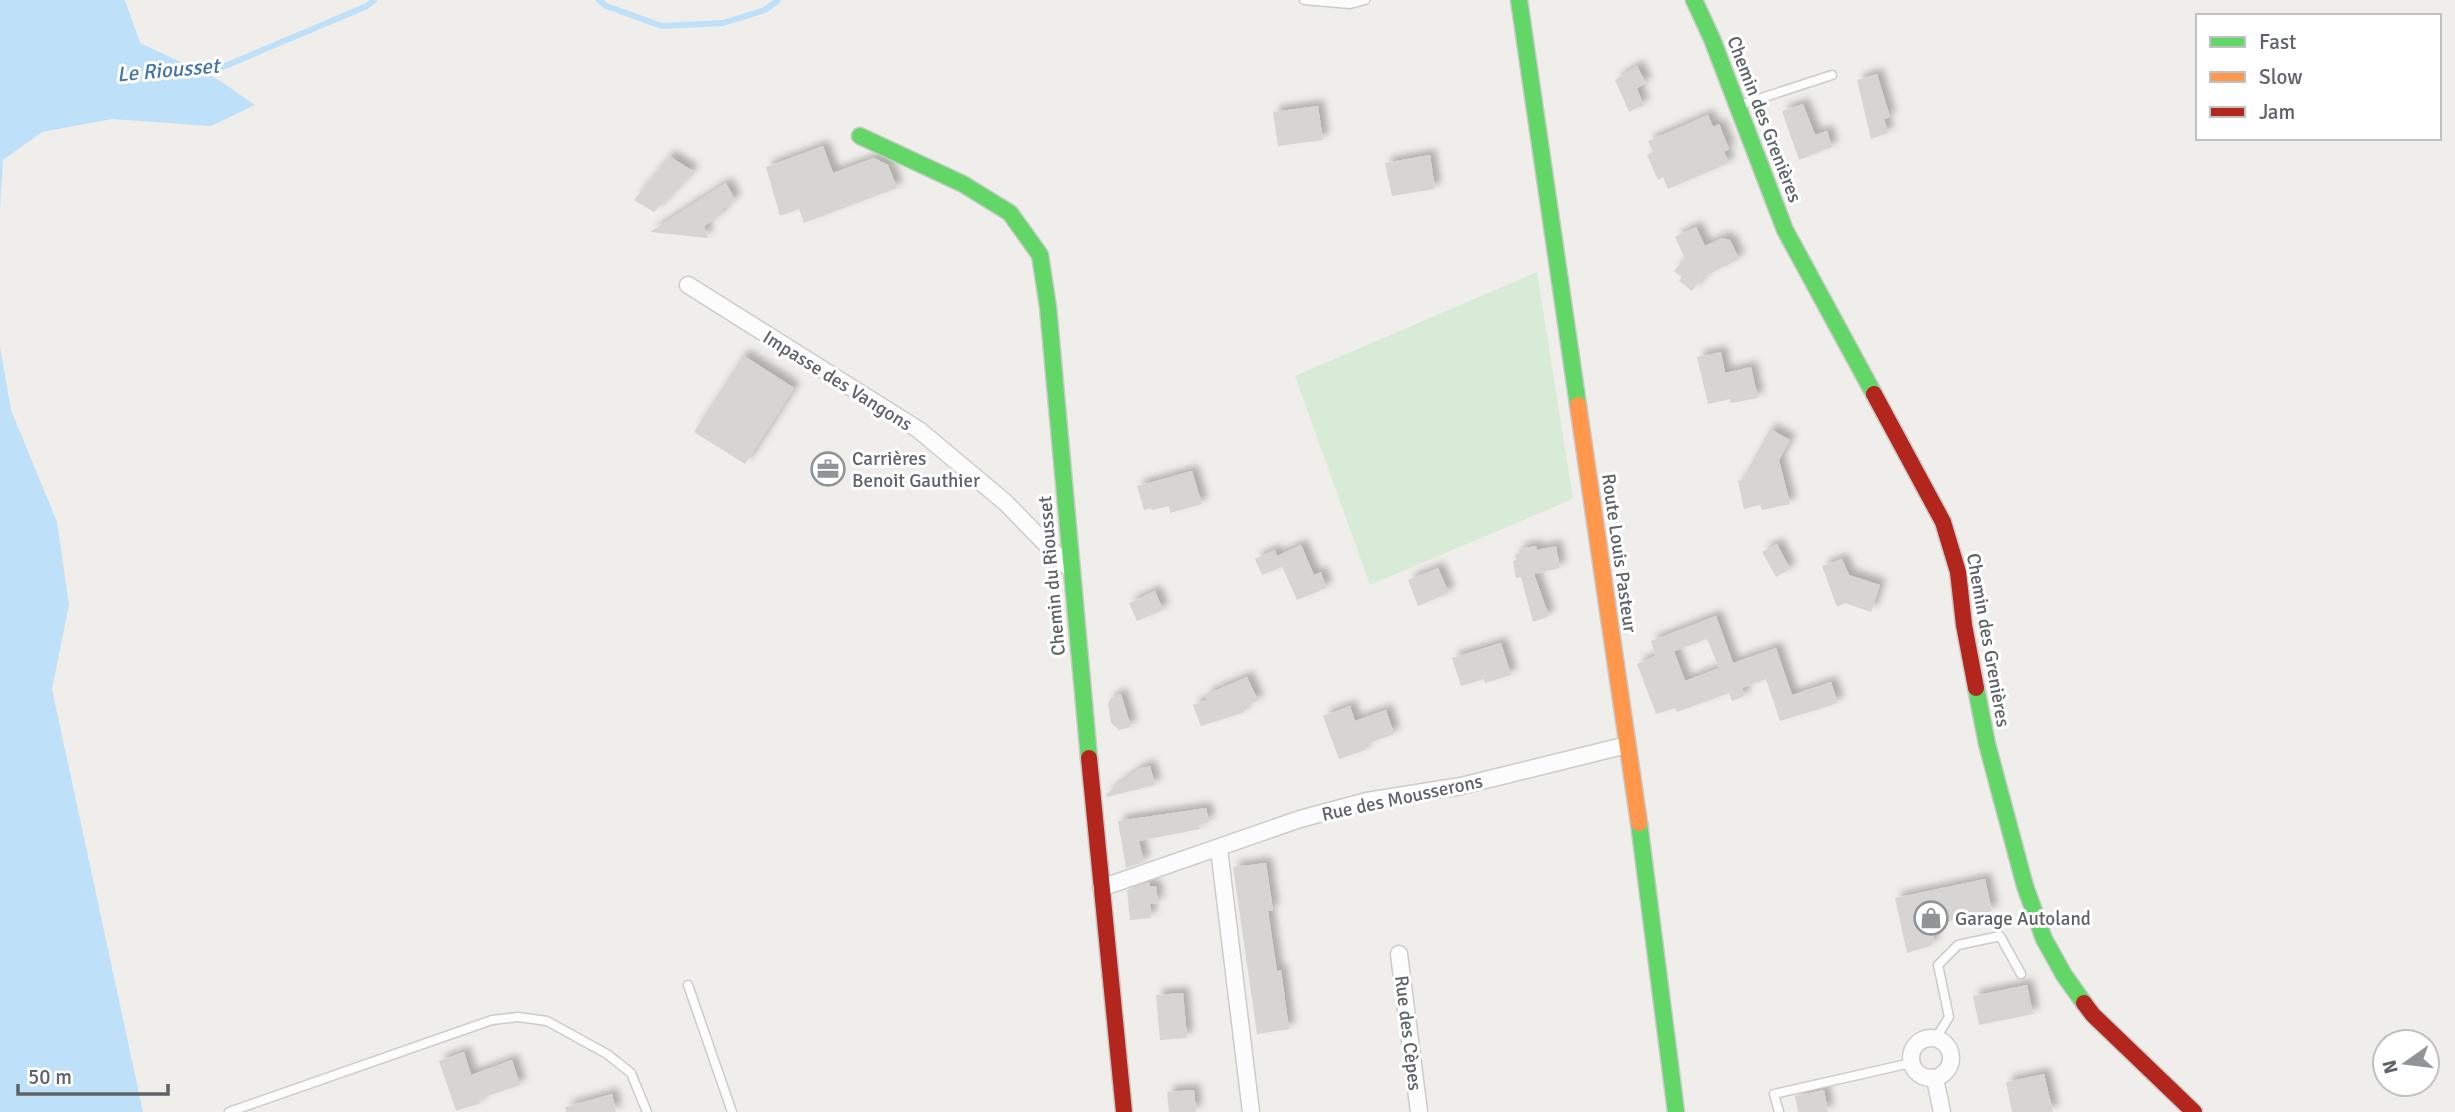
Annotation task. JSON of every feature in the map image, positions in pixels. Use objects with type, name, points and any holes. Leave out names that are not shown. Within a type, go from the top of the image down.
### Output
[{"type":"street","name":"Route Louis Pasteur","points":[[1519,0],[1627,745],[1676,1112]]},
{"type":"street","name":"Chemin des Grenières","points":[[1694,0],[1713,39],[1785,230],[1943,522],[1958,572],[1964,625],[1987,744],[2025,886],[2044,939],[2064,975],[2093,1015],[2194,1112]]},
{"type":"street","name":"Chemin du Riousset","points":[[860,136],[963,184],[1010,213],[1040,255],[1048,307],[1124,1112]]},
{"type":"street","name":"Impasse des Vangons","points":[[688,285],[919,430],[1006,503],[1072,571]]},
{"type":"street","name":"Rue des Mousserons","points":[[1101,888],[1300,820],[1367,801],[1461,786],[1627,745]]},
{"type":"street","points":[[1219,849],[1251,1112]]},
{"type":"street","name":"Rue des Cèpes","points":[[1399,954],[1419,1112]]},
{"type":"street","points":[[1926,1038],[1936,1038],[1948,1046],[1952,1059],[1947,1072],[1935,1079],[1925,1078],[1916,1072],[1912,1063],[1912,1052],[1917,1043],[1926,1038]]},
{"type":"street","points":[[1935,1079],[1942,1112]]},
{"type":"lane","points":[[1304,0],[1350,4],[1365,0]]},
{"type":"lane","points":[[1737,106],[1832,75]]},
{"type":"lane","points":[[1936,1038],[1949,1017],[1938,965],[1958,945],[2000,936],[2021,974]]},
{"type":"lane","points":[[688,985],[732,1112]]},
{"type":"lane","points":[[229,1112],[492,1020],[518,1017],[547,1021],[607,1054],[631,1073],[647,1112]]},
{"type":"lane","points":[[1779,1112],[1774,1094],[1912,1063]]},
{"type":"green space","points":[[1537,272],[1573,499],[1370,585],[1295,376]]},
{"type":"water","points":[[0,0],[125,0],[140,43],[219,80],[255,105],[211,126],[112,119],[42,132],[3,160],[0,209]]},
{"type":"water","points":[[0,347],[11,410],[57,522],[69,605],[52,689],[143,1112],[0,1112]]},
{"type":"building","points":[[1637,66],[1646,83],[1637,88],[1643,105],[1629,112],[1615,80]]},
{"type":"building","points":[[1877,74],[1890,117],[1884,119],[1888,133],[1871,139],[1857,80]]},
{"type":"building","points":[[1803,104],[1815,135],[1827,131],[1832,147],[1799,160],[1782,111]]},
{"type":"building","points":[[1318,106],[1323,140],[1278,146],[1273,112]]},
{"type":"building","points":[[1708,115],[1713,127],[1719,124],[1729,149],[1724,152],[1729,163],[1668,189],[1663,177],[1658,180],[1647,155],[1653,152],[1648,141]]},
{"type":"building","points":[[823,146],[833,173],[874,158],[888,165],[897,188],[804,223],[799,209],[780,216],[766,167]]},
{"type":"building","points":[[1430,155],[1435,189],[1392,196],[1385,163]]},
{"type":"building","points":[[669,156],[693,171],[654,212],[634,200]]},
{"type":"building","points":[[726,183],[735,200],[721,210],[723,213],[704,226],[708,238],[650,232]]},
{"type":"building","points":[[1696,227],[1705,246],[1722,238],[1730,240],[1739,259],[1703,277],[1692,291],[1679,281],[1682,277],[1674,271],[1685,258],[1675,237]]},
{"type":"building","points":[[1721,352],[1725,373],[1751,367],[1758,398],[1731,403],[1730,399],[1708,404],[1697,357]]},
{"type":"building","points":[[743,355],[794,388],[745,464],[694,432]]},
{"type":"building","points":[[1770,429],[1790,440],[1779,460],[1790,504],[1762,510],[1760,505],[1744,509],[1738,481],[1742,480]]},
{"type":"building","points":[[1192,471],[1202,504],[1170,513],[1169,506],[1144,510],[1137,486]]},
{"type":"building","points":[[1777,544],[1790,569],[1776,577],[1762,552]]},
{"type":"building","points":[[1301,545],[1314,575],[1321,572],[1326,588],[1297,600],[1278,557],[1282,567],[1262,575],[1255,559],[1275,550],[1277,556]]},
{"type":"building","points":[[1536,546],[1537,550],[1556,546],[1560,568],[1534,574],[1549,616],[1533,622],[1521,577],[1516,578],[1513,561],[1516,560],[1515,555],[1520,553],[1519,549]]},
{"type":"building","points":[[1842,559],[1849,575],[1880,585],[1871,612],[1845,603],[1837,607],[1822,566]]},
{"type":"building","points":[[1438,568],[1449,593],[1418,606],[1408,580]]},
{"type":"building","points":[[1155,591],[1163,610],[1137,621],[1129,603]]},
{"type":"building","points":[[1716,616],[1733,663],[1776,648],[1792,695],[1831,682],[1838,703],[1780,721],[1766,679],[1742,688],[1745,696],[1732,701],[1729,693],[1677,712],[1675,708],[1656,714],[1637,664],[1655,656],[1651,641]],"holes":[[[1707,639],[1719,668],[1685,681],[1674,651]]]},
{"type":"building","points":[[1501,643],[1511,675],[1485,683],[1484,679],[1461,686],[1452,658]]},
{"type":"building","points":[[1247,677],[1258,701],[1243,707],[1245,712],[1201,726],[1193,705],[1207,700],[1205,695]]},
{"type":"building","points":[[1121,694],[1131,727],[1119,730],[1111,723],[1108,704],[1111,698]]},
{"type":"building","points":[[1350,706],[1355,721],[1386,710],[1394,734],[1364,745],[1365,750],[1339,759],[1323,716]]},
{"type":"building","points":[[1150,766],[1155,785],[1107,797],[1106,794],[1139,769]]},
{"type":"building","points":[[1206,808],[1209,822],[1199,825],[1200,829],[1139,841],[1144,862],[1126,868],[1118,821]]},
{"type":"building","points":[[1266,863],[1273,910],[1268,911],[1277,971],[1281,970],[1289,1029],[1257,1034],[1233,867]]},
{"type":"building","name":"Garage Autoland","points":[[1985,879],[1992,911],[1936,924],[1932,945],[1907,953],[1895,898]]},
{"type":"building","points":[[1149,882],[1150,887],[1156,886],[1158,903],[1150,904],[1151,918],[1130,920],[1127,890]]},
{"type":"building","points":[[2027,985],[2033,1014],[1979,1025],[1973,996]]},
{"type":"building","points":[[1183,993],[1187,1038],[1160,1040],[1156,995]]},
{"type":"building","points":[[464,1052],[471,1075],[512,1060],[520,1085],[479,1099],[481,1103],[456,1111],[439,1061]]},
{"type":"building","points":[[2044,1074],[2053,1112],[2012,1112],[2006,1082]]},
{"type":"building","points":[[1194,1090],[1196,1112],[1169,1112],[1167,1092]]},
{"type":"building","points":[[1824,1090],[1828,1112],[1798,1112],[1795,1096]]},
{"type":"building","points":[[612,1094],[616,1112],[566,1112],[565,1107]]},
{"type":"waterway","name":"Le Riousset","points":[[191,72],[218,69],[367,6],[374,0]]},
{"type":"waterway","name":"Le Riousset","points":[[599,0],[606,6],[662,26],[723,23],[765,10],[778,0]]},
{"type":"traffic: fast","points":[[1519,0],[1578,405]]},
{"type":"traffic: fast","points":[[1694,0],[1712,39],[1785,230],[1874,394]]},
{"type":"traffic: fast","points":[[860,136],[963,184],[1010,213],[1040,255],[1048,307],[1089,758]]},
{"type":"traffic: fast","points":[[1976,688],[1987,744],[2025,886],[2044,939],[2064,975],[2084,1003]]},
{"type":"traffic: fast","points":[[1639,823],[1676,1112]]},
{"type":"traffic: slow","points":[[1578,405],[1639,823]]},
{"type":"traffic: jam","points":[[1874,394],[1943,522],[1958,572],[1964,625],[1976,688]]},
{"type":"traffic: jam","points":[[1089,758],[1124,1112]]},
{"type":"traffic: jam","points":[[2084,1003],[2093,1015],[2194,1112]]},
{"type":"place","name":"Carrières Benoit Gauthier","points":[[828,469]]},
{"type":"place","name":"Garage Autoland","points":[[1931,918]]}]
